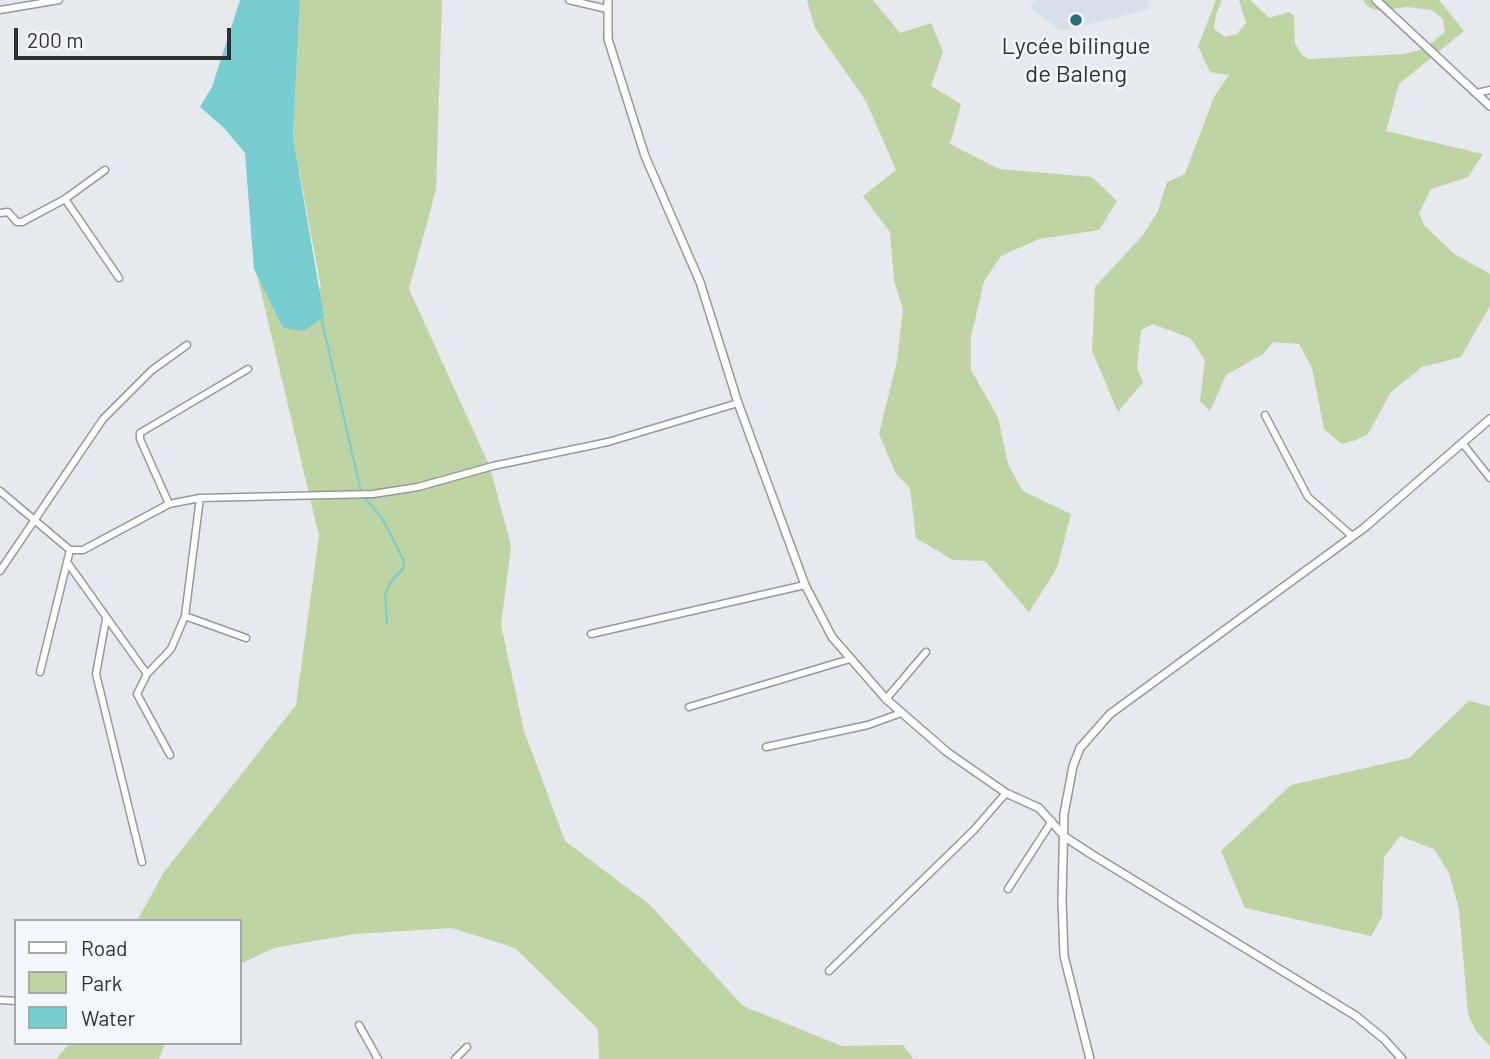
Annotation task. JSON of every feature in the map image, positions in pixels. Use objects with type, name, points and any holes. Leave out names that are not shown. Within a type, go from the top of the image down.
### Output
[{"type":"street","points":[[0,10],[59,0]]},
{"type":"street","points":[[569,0],[607,9]]},
{"type":"street","points":[[608,0],[608,39],[616,72],[645,156],[700,282],[738,403],[805,585],[832,637],[886,699],[947,752],[1006,793],[1039,808],[1065,837],[1356,1016],[1402,1059]]},
{"type":"street","points":[[1376,0],[1490,106]]},
{"type":"street","points":[[1477,93],[1490,90]]},
{"type":"street","points":[[0,213],[8,212],[17,222],[22,222],[65,199],[105,170]]},
{"type":"street","points":[[65,199],[119,278]]},
{"type":"street","points":[[0,571],[33,518],[103,419],[152,370],[187,345]]},
{"type":"street","points":[[169,504],[140,433],[248,369]]},
{"type":"street","points":[[0,491],[70,550],[83,550],[169,504],[200,498],[373,494],[418,487],[494,466],[608,442],[738,403]]},
{"type":"street","points":[[1265,415],[1295,478],[1308,497],[1353,536]]},
{"type":"street","points":[[1090,1059],[1065,956],[1062,900],[1064,814],[1073,766],[1080,748],[1110,714],[1353,536],[1490,419]]},
{"type":"street","points":[[1463,444],[1490,478]]},
{"type":"street","points":[[170,755],[137,694],[147,674],[171,649],[185,616],[200,498]]},
{"type":"street","points":[[40,672],[70,550]]},
{"type":"street","points":[[67,562],[147,674]]},
{"type":"street","points":[[591,634],[805,585]]},
{"type":"street","points":[[185,616],[246,638]]},
{"type":"street","points":[[106,619],[96,674],[142,862]]},
{"type":"street","points":[[886,699],[926,652]]},
{"type":"street","points":[[689,708],[850,659]]},
{"type":"street","points":[[766,747],[868,725],[901,713]]},
{"type":"street","points":[[829,971],[973,831],[1006,793]]},
{"type":"street","points":[[1008,889],[1052,821]]},
{"type":"street","points":[[359,1025],[378,1059]]},
{"type":"street","points":[[455,1059],[467,1047]]},
{"type":"shaded area","name":"Lycée bilingue de Baleng","points":[[1036,0],[1148,0],[1149,9],[1061,31],[1030,7]]},
{"type":"green space","points":[[300,0],[442,0],[436,189],[409,289],[490,467],[511,546],[501,625],[524,731],[565,841],[650,905],[743,1006],[842,1046],[903,1045],[914,1059],[599,1059],[598,1029],[515,948],[452,928],[355,934],[274,948],[242,963],[242,919],[138,919],[164,872],[296,705],[319,536],[254,262],[283,328],[321,288],[293,137]]},
{"type":"green space","points":[[807,0],[873,0],[900,33],[931,23],[943,52],[931,86],[961,104],[950,144],[999,169],[1092,177],[1117,201],[1099,230],[1039,239],[1001,256],[984,281],[971,337],[971,370],[998,417],[1008,464],[1023,491],[1071,514],[1057,568],[1029,612],[985,561],[953,560],[916,538],[910,488],[896,474],[879,434],[897,361],[903,309],[894,280],[890,232],[863,196],[896,170],[866,101],[815,28]]},
{"type":"green space","points":[[1216,0],[1222,0],[1214,29],[1225,37],[1237,34],[1246,23],[1239,0],[1250,0],[1269,18],[1289,12],[1294,16],[1295,44],[1303,56],[1309,59],[1404,54],[1424,49],[1445,32],[1443,19],[1432,10],[1407,7],[1380,11],[1368,7],[1363,0],[1439,0],[1464,31],[1399,84],[1386,131],[1483,154],[1468,177],[1431,189],[1419,213],[1424,225],[1453,253],[1490,274],[1490,306],[1461,357],[1422,367],[1391,392],[1368,434],[1356,440],[1342,444],[1324,429],[1312,368],[1299,344],[1273,342],[1263,354],[1226,375],[1210,411],[1200,401],[1205,360],[1190,338],[1153,324],[1141,330],[1137,368],[1143,382],[1118,412],[1092,351],[1095,287],[1143,235],[1158,211],[1167,182],[1185,174],[1214,97],[1229,75],[1210,72],[1198,46]]},
{"type":"green space","points":[[1469,701],[1490,706],[1490,1046],[1476,1031],[1468,1014],[1459,909],[1449,873],[1434,849],[1400,836],[1384,857],[1382,917],[1371,936],[1245,908],[1221,851],[1291,785],[1409,758]]},
{"type":"green space","points":[[68,1045],[164,1045],[159,1059],[56,1059]]},
{"type":"water","points":[[240,0],[300,0],[293,137],[324,317],[304,331],[283,328],[254,269],[245,153],[224,128],[200,107],[212,87]]},
{"type":"waterway","points":[[321,317],[361,492]]},
{"type":"waterway","points":[[364,497],[382,518],[404,561],[403,569],[392,580],[385,594],[387,624]]},
{"type":"place","name":"Lycée bilingue de Baleng","points":[[1076,20]]}]
